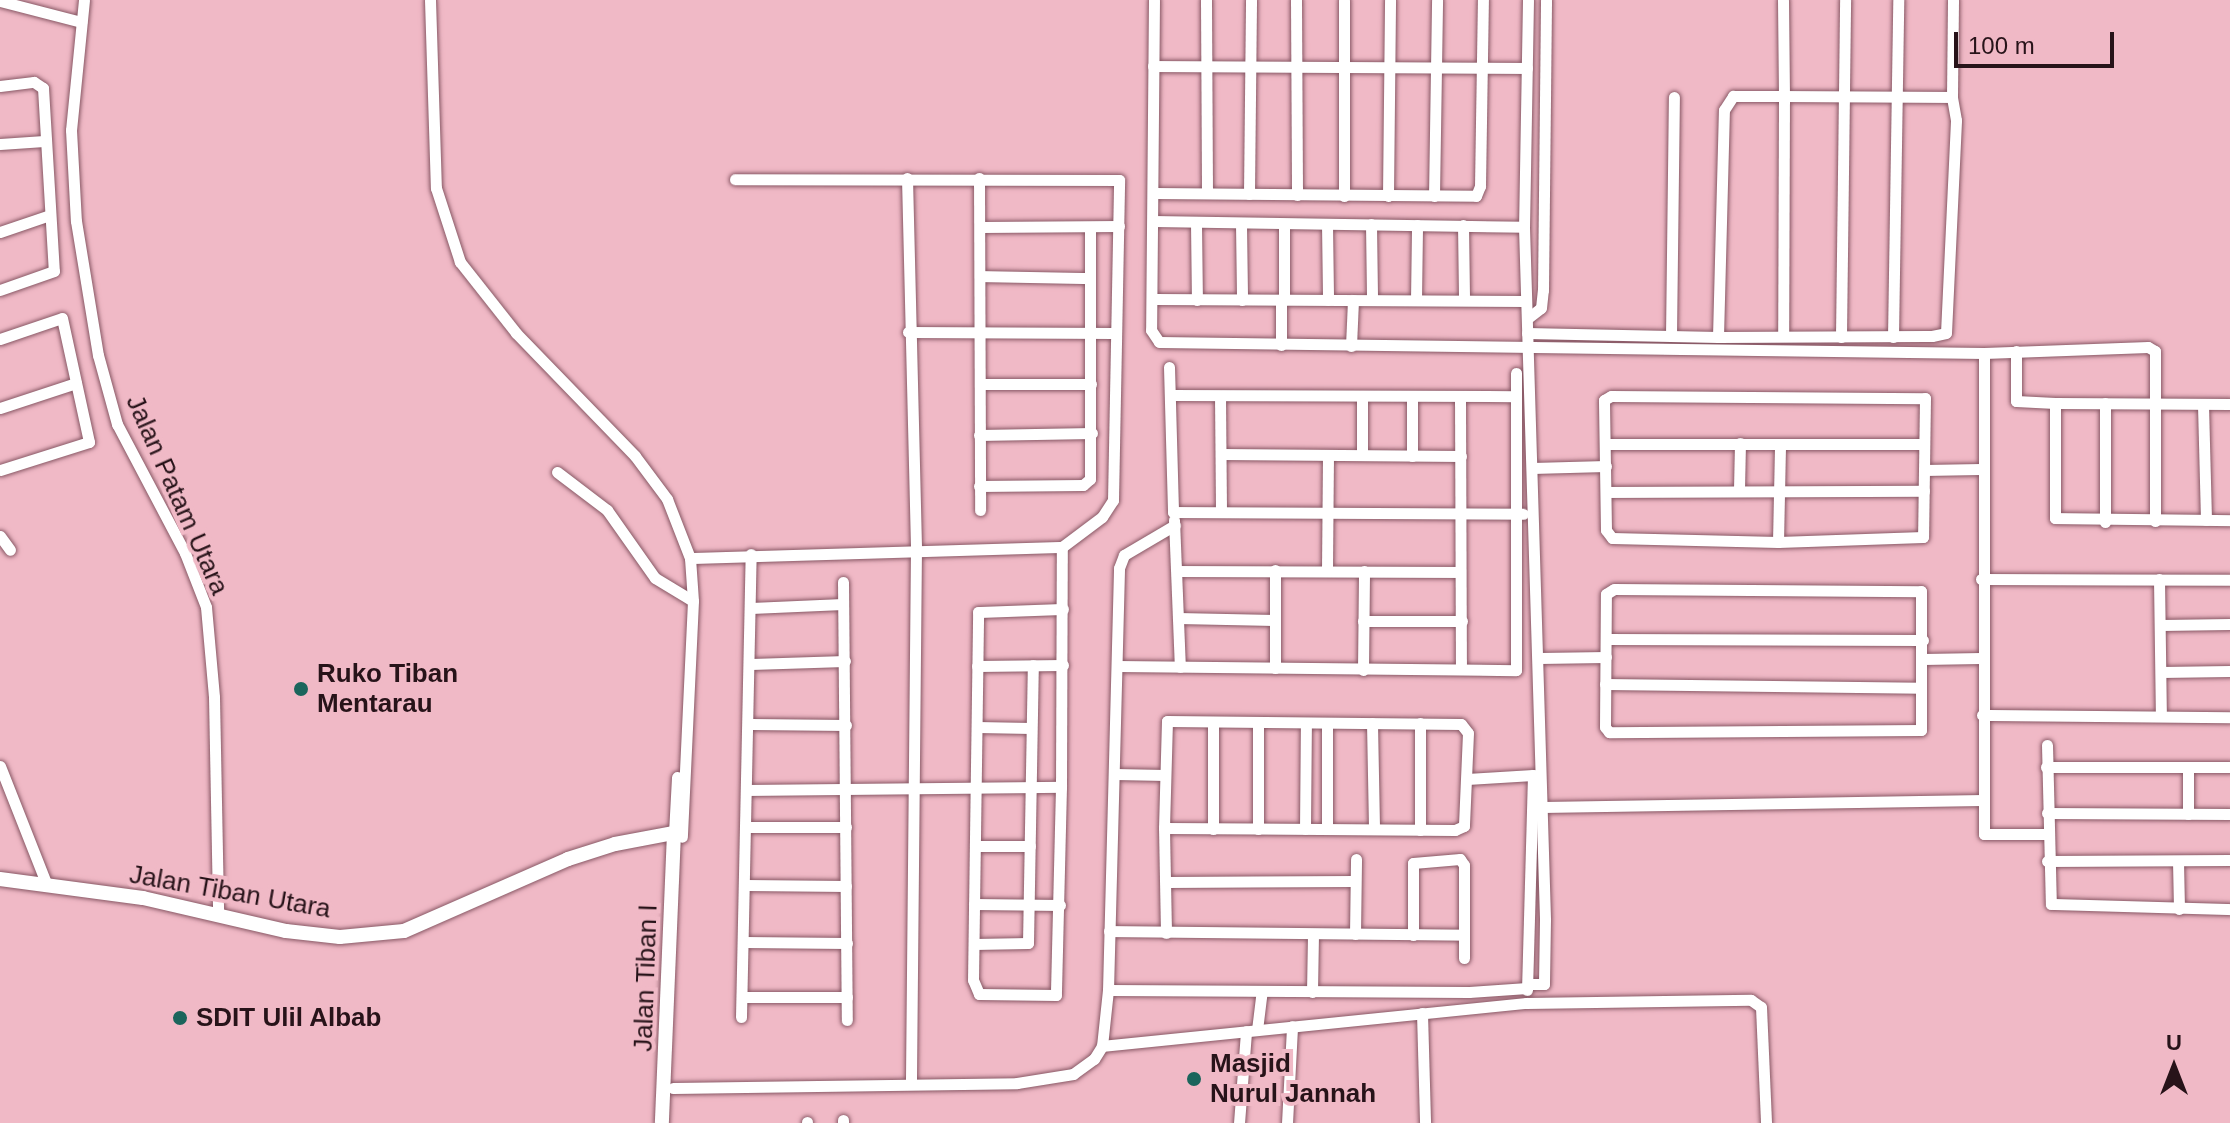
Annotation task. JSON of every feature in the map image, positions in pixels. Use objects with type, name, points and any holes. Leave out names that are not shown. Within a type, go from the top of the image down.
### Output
[{"type":"street","name":"Jalan Patam Utara","points":[[84,0],[71,130],[76,221],[98,355],[117,424],[185,553],[206,607],[214,697],[218,915]]},
{"type":"street","points":[[430,0],[436,188],[460,262],[516,333],[635,456],[667,499],[690,558],[693,601],[687,715],[680,726],[678,835]]},
{"type":"street","points":[[1154,0],[1154,299],[1151,330],[1159,342],[1984,353],[2152,348],[2155,521]]},
{"type":"street","points":[[1206,0],[1207,193]]},
{"type":"street","points":[[1249,194],[1251,0]]},
{"type":"street","points":[[1296,0],[1297,195]]},
{"type":"street","points":[[1344,0],[1344,196]]},
{"type":"street","points":[[1388,196],[1390,0]]},
{"type":"street","points":[[1434,196],[1437,0]]},
{"type":"street","points":[[1154,193],[1468,198],[1479,192],[1483,0]]},
{"type":"street","points":[[1108,990],[1312,992],[1544,984],[1539,658],[1524,227],[1528,0]]},
{"type":"street","points":[[1528,318],[1541,308],[1543,290],[1546,0]]},
{"type":"street","points":[[1783,0],[1783,336]]},
{"type":"street","points":[[1841,337],[1845,0]]},
{"type":"street","points":[[1893,337],[1898,0]]},
{"type":"street","points":[[1527,333],[1893,337],[1940,336],[1949,329],[1956,120],[1952,97],[1953,0]]},
{"type":"street","points":[[0,1],[81,22]]},
{"type":"street","points":[[1153,66],[1527,68]]},
{"type":"street","points":[[0,86],[34,82],[43,88],[47,216],[54,271],[0,290]]},
{"type":"street","points":[[1718,337],[1724,110],[1733,96],[1952,97]]},
{"type":"street","points":[[1671,336],[1674,97]]},
{"type":"street","points":[[0,144],[44,141]]},
{"type":"street","points":[[907,178],[908,332],[916,548],[911,1082]]},
{"type":"street","points":[[979,178],[983,333],[980,510]]},
{"type":"street","points":[[690,558],[916,548],[1062,547],[1102,517],[1113,500],[1114,333],[1122,190],[1115,178],[735,179]]},
{"type":"street","points":[[0,232],[47,216]]},
{"type":"street","points":[[1153,221],[1524,227]]},
{"type":"street","points":[[1196,223],[1197,300]]},
{"type":"street","points":[[1241,224],[1242,300]]},
{"type":"street","points":[[1281,345],[1284,224]]},
{"type":"street","points":[[1327,224],[1328,300]]},
{"type":"street","points":[[1371,224],[1372,300]]},
{"type":"street","points":[[1416,300],[1417,225]]},
{"type":"street","points":[[1463,225],[1464,300]]},
{"type":"street","points":[[981,227],[1119,226]]},
{"type":"street","points":[[979,486],[1083,485],[1090,479],[1090,227]]},
{"type":"street","points":[[982,276],[1090,278]]},
{"type":"street","points":[[1154,299],[1526,301]]},
{"type":"street","points":[[1351,346],[1353,300]]},
{"type":"street","points":[[0,339],[62,318],[89,442],[0,470]]},
{"type":"street","points":[[908,332],[1114,333]]},
{"type":"street","points":[[2016,351],[2016,401],[2230,404]]},
{"type":"street","points":[[1984,353],[1981,469],[1984,834],[2047,834]]},
{"type":"street","points":[[1169,367],[1173,512],[1179,571],[1180,667]]},
{"type":"street","points":[[1117,666],[1516,670],[1516,373]]},
{"type":"street","points":[[0,408],[76,383]]},
{"type":"street","points":[[982,384],[1091,384]]},
{"type":"street","points":[[1171,395],[1515,396]]},
{"type":"street","points":[[1220,396],[1221,512]]},
{"type":"street","points":[[1362,397],[1362,455]]},
{"type":"street","points":[[1412,397],[1412,456]]},
{"type":"street","points":[[1460,397],[1461,669]]},
{"type":"street","points":[[1606,397],[1922,397],[1924,444],[1925,534],[1920,539],[1778,542],[1612,538],[1606,533],[1606,397]]},
{"type":"street","points":[[2055,403],[2055,518],[2105,522],[2230,520]]},
{"type":"street","points":[[2105,403],[2105,522]]},
{"type":"street","points":[[2203,405],[2206,520]]},
{"type":"street","points":[[979,435],[1092,433]]},
{"type":"street","points":[[1739,490],[1740,443]]},
{"type":"street","points":[[1606,444],[1924,444]]},
{"type":"street","points":[[1778,542],[1780,444]]},
{"type":"street","points":[[1221,454],[1461,456]]},
{"type":"street","points":[[1327,570],[1328,455]]},
{"type":"street","points":[[1532,468],[1606,466]]},
{"type":"street","points":[[1924,470],[1981,469]]},
{"type":"street","points":[[557,472],[607,510],[655,578],[693,601]]},
{"type":"street","points":[[1607,492],[1924,491]]},
{"type":"street","points":[[1173,512],[1534,515]]},
{"type":"street","points":[[673,1088],[911,1082],[1017,1083],[1073,1074],[1094,1059],[1102,1046],[1108,990],[1121,560],[1175,525]]},
{"type":"street","points":[[0,536],[10,550]]},
{"type":"street","points":[[1062,547],[1063,609],[1063,665],[1060,905],[1056,995],[979,994],[973,980],[977,619],[982,609],[1063,609]]},
{"type":"street","points":[[741,1017],[750,790],[751,554]]},
{"type":"street","points":[[1275,570],[1275,668]]},
{"type":"street","points":[[1179,571],[1460,572]]},
{"type":"street","points":[[1363,670],[1364,571]]},
{"type":"street","points":[[1981,579],[2230,580]]},
{"type":"street","points":[[2159,579],[2161,715]]},
{"type":"street","points":[[843,582],[847,1020]]},
{"type":"street","points":[[1612,589],[1917,590],[1923,640],[1921,726],[1916,731],[1609,732],[1605,684],[1606,594],[1612,589]]},
{"type":"street","points":[[751,608],[843,604]]},
{"type":"street","points":[[1178,618],[1274,620]]},
{"type":"street","points":[[1363,621],[1462,621]]},
{"type":"street","points":[[2161,625],[2230,624]]},
{"type":"street","points":[[1606,639],[1923,640]]},
{"type":"street","points":[[1539,658],[1606,657]]},
{"type":"street","points":[[1923,659],[1981,658]]},
{"type":"street","points":[[751,664],[845,661]]},
{"type":"street","points":[[974,944],[1028,943],[1033,665]]},
{"type":"street","points":[[977,666],[1063,665]]},
{"type":"street","points":[[2161,672],[2230,671]]},
{"type":"street","points":[[1605,684],[1921,688]]},
{"type":"street","points":[[1982,715],[2230,717]]},
{"type":"street","points":[[1164,828],[1462,828],[1467,779],[1464,726],[1167,721],[1164,828],[1166,933]]},
{"type":"street","points":[[1213,722],[1213,829]]},
{"type":"street","points":[[1258,723],[1258,829]]},
{"type":"street","points":[[1305,829],[1306,723]]},
{"type":"street","points":[[1327,723],[1327,829]]},
{"type":"street","points":[[1372,723],[1374,829]]},
{"type":"street","points":[[1420,723],[1420,830]]},
{"type":"street","points":[[751,724],[846,725]]},
{"type":"street","points":[[977,727],[1031,728]]},
{"type":"street","points":[[2047,745],[2048,898],[2055,907],[2230,909]]},
{"type":"street","points":[[0,766],[46,883]]},
{"type":"street","points":[[2046,767],[2230,767]]},
{"type":"street","points":[[2188,767],[2188,814]]},
{"type":"street","points":[[1115,774],[1165,775]]},
{"type":"street","points":[[1467,779],[1533,775],[1526,1003]]},
{"type":"street","points":[[750,790],[1061,787]]},
{"type":"street","points":[[1542,807],[1983,800]]},
{"type":"street","points":[[2047,813],[2230,814]]},
{"type":"street","points":[[748,827],[846,827]]},
{"type":"street","name":"Jalan Tiban Utara","points":[[0,879],[46,883],[311,935],[404,931],[568,859],[678,835]]},
{"type":"street","name":"Jalan Tiban I","points":[[669,1123],[673,1088],[678,835]]},
{"type":"street","name":"Jalan Tiban I","points":[[662,1123],[678,835]]},
{"type":"street","points":[[975,846],[1030,846]]},
{"type":"street","points":[[1355,934],[1356,859]]},
{"type":"street","points":[[1413,935],[1413,863],[1460,859],[1464,865],[1464,958]]},
{"type":"street","points":[[2047,861],[2230,860]]},
{"type":"street","points":[[2178,861],[2179,909]]},
{"type":"street","points":[[1166,882],[1355,881]]},
{"type":"street","points":[[746,885],[846,886]]},
{"type":"street","points":[[974,904],[1060,905]]},
{"type":"street","points":[[1109,931],[1464,935]]},
{"type":"street","points":[[1312,992],[1313,934]]},
{"type":"street","points":[[744,942],[847,943]]},
{"type":"street","points":[[1239,1123],[1251,1030],[1262,992]]},
{"type":"street","points":[[742,997],[847,997]]},
{"type":"street","points":[[1102,1046],[1526,1003],[1751,1000],[1761,1007],[1766,1123]]},
{"type":"street","points":[[1422,1013],[1425,1123]]},
{"type":"street","points":[[1287,1123],[1292,1026]]},
{"type":"place","name":"Ruko Tiban Mentarau","points":[[301,689]]},
{"type":"place","name":"SDIT Ulil Albab","points":[[180,1018]]},
{"type":"place","name":"Masjid Nurul Jannah","points":[[1194,1079]]}]
